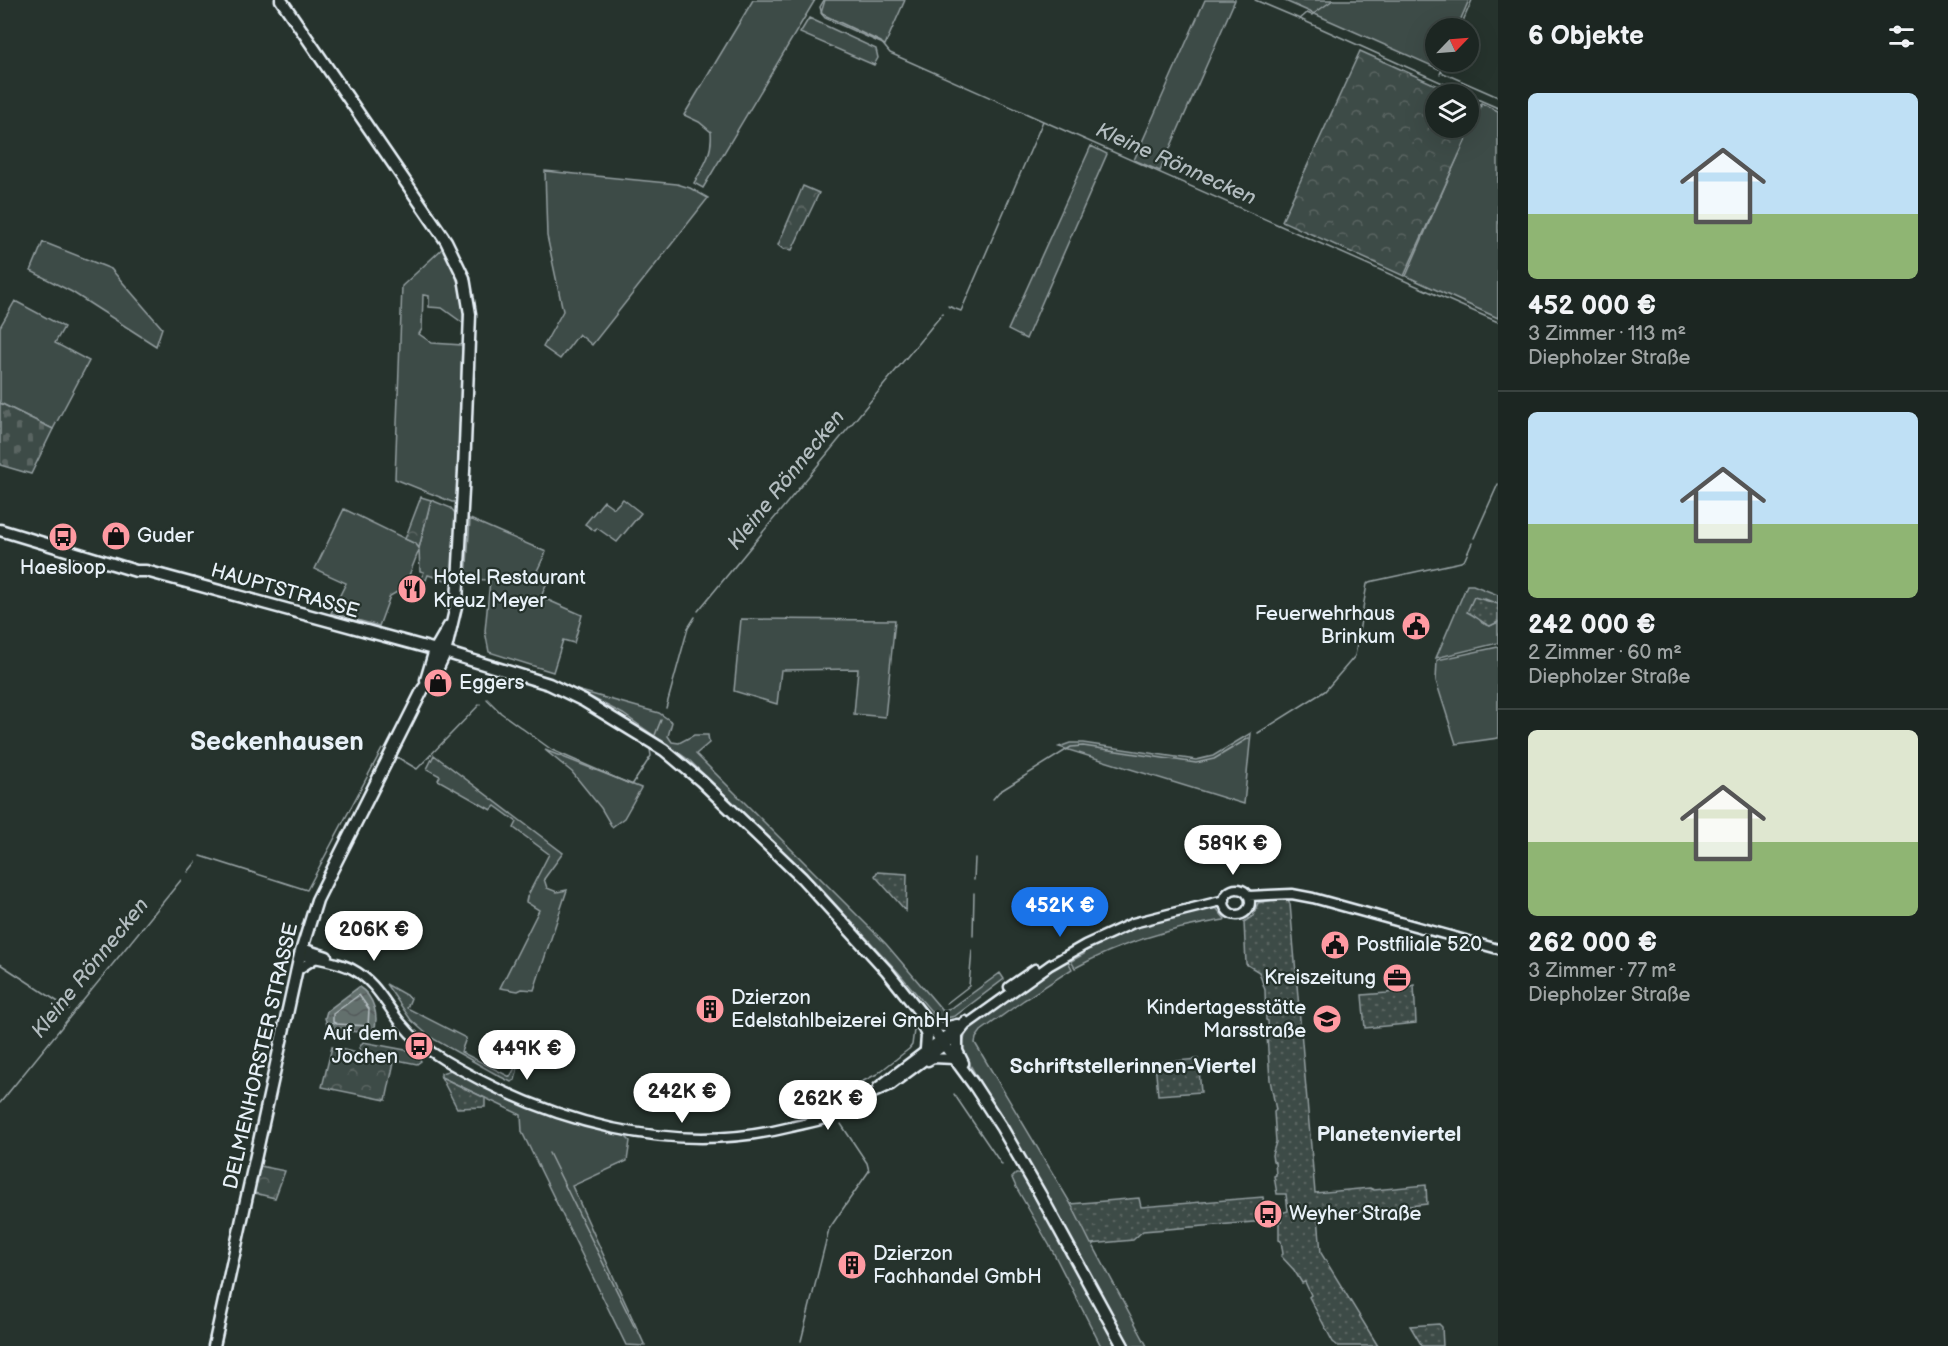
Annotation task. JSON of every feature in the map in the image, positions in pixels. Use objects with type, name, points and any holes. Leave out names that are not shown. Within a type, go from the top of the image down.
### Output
[{"type":"main road","name":"DELMENHORSTER STRASSE","points":[[214,1346],[296,971],[316,900],[423,689],[429,669],[451,635],[458,585],[470,344],[470,314],[464,278],[446,241],[280,0]]},
{"type":"main road","name":"HAUPTSTRASSE","points":[[0,530],[65,548],[75,548],[137,566],[146,571],[465,658],[561,689],[625,725],[664,750],[701,781],[802,878],[887,971],[974,1085]]},
{"type":"main road","name":"DELMENHORSTER STRASSE","points":[[423,689],[434,676],[440,651],[453,621]]},
{"type":"main road","points":[[451,635],[465,658]]},
{"type":"main road","points":[[415,645],[429,669]]},
{"type":"main road","points":[[921,1015],[921,1022],[927,1036],[926,1049]]},
{"type":"main road","points":[[957,1036],[957,1051],[974,1085],[1040,1194],[1123,1346]]},
{"type":"street","points":[[1236,889],[1244,891],[1250,899],[1248,909],[1239,915],[1231,913],[1225,903],[1230,891],[1236,889]]},
{"type":"street","points":[[1250,899],[1292,894],[1313,898],[1498,949]]},
{"type":"street","points":[[301,951],[316,958],[346,966],[369,981],[414,1038],[445,1061],[518,1098],[551,1112],[613,1130],[693,1138],[722,1138],[748,1136],[795,1126],[885,1088],[921,1062],[963,1022],[1021,978],[1086,939],[1151,917],[1225,903]]},
{"type":"street","points":[[871,1094],[926,1049],[957,1036],[966,1025],[1050,965],[1119,928]]},
{"type":"street","points":[[301,951],[361,968],[379,984],[414,1032],[448,1057],[510,1088],[562,1110],[640,1132]]},
{"type":"street","points":[[296,971],[316,958]]},
{"type":"street","points":[[930,1025],[948,1027],[963,1022]]},
{"type":"street","points":[[921,1062],[933,1058],[954,1059]]},
{"type":"green space","points":[[753,0],[815,0],[703,188],[694,183],[709,153],[711,132],[699,122],[684,115]]},
{"type":"green space","points":[[825,0],[905,0],[885,45],[825,18],[821,13]]},
{"type":"green space","points":[[1205,0],[1235,0],[1160,171],[1134,160]]},
{"type":"green space","points":[[1283,0],[1469,0],[1461,18],[1425,18],[1425,63]]},
{"type":"green space","points":[[809,18],[876,49],[878,58],[874,65],[800,33]]},
{"type":"green space","points":[[1360,51],[1434,84],[1425,84],[1425,138],[1467,138],[1404,276],[1282,221]]},
{"type":"green space","points":[[1481,103],[1498,111],[1498,318],[1406,276],[1466,138],[1479,138]]},
{"type":"green space","points":[[1091,146],[1107,154],[1026,339],[1008,330]]},
{"type":"green space","points":[[545,171],[677,184],[708,198],[592,345],[579,334],[560,359],[543,347],[563,311],[547,236]]},
{"type":"green space","points":[[803,186],[819,193],[792,250],[783,249],[778,245]]},
{"type":"green space","points":[[43,242],[111,269],[162,328],[156,346],[72,292],[31,271]]},
{"type":"green space","points":[[443,248],[458,284],[463,323],[442,308],[429,307],[429,296],[423,295],[422,329],[419,334],[432,343],[462,345],[457,502],[395,479],[402,286]]},
{"type":"green space","points":[[15,301],[64,327],[55,343],[89,361],[53,429],[0,403],[0,327]]},
{"type":"green space","points":[[0,403],[53,429],[31,474],[0,465]]},
{"type":"green space","points":[[421,497],[431,500],[419,548],[405,539]]},
{"type":"green space","points":[[623,499],[641,513],[617,542],[597,528],[595,531],[585,524],[604,501],[614,508]]},
{"type":"green space","points":[[431,500],[451,508],[455,513],[452,582],[428,575],[426,580],[421,579],[424,572],[420,571],[419,550],[404,588],[390,596],[379,626],[331,613],[346,583],[315,569],[344,509],[416,544],[419,548]]},
{"type":"green space","points":[[470,519],[546,552],[537,571],[549,577],[541,597],[582,615],[574,643],[563,640],[553,672],[489,652],[485,631],[490,580],[466,579]]},
{"type":"green space","points":[[1467,585],[1473,585],[1498,595],[1498,604],[1485,599],[1479,618],[1482,623],[1490,626],[1498,622],[1498,643],[1436,658]]},
{"type":"green space","points":[[1474,597],[1498,604],[1498,622],[1490,626],[1467,612]]},
{"type":"green space","points":[[741,619],[895,620],[885,717],[854,714],[858,669],[781,670],[777,704],[734,691]]},
{"type":"green space","points":[[1498,647],[1498,738],[1456,744],[1436,681],[1437,660]]},
{"type":"green space","points":[[577,690],[659,713],[672,722],[668,736],[672,742],[679,743],[694,735],[708,735],[709,743],[696,754],[886,944],[943,1011],[953,1007],[1000,973],[1004,979],[955,1016],[942,1019],[935,1016],[898,972],[814,881],[689,760],[623,714]]},
{"type":"green space","points":[[1251,733],[1244,804],[1059,747],[1070,743],[1083,743],[1196,760],[1213,756]]},
{"type":"green space","points":[[545,750],[641,788],[624,818],[612,827],[601,808],[572,772]]},
{"type":"green space","points":[[434,755],[563,853],[544,879],[547,888],[557,892],[567,890],[534,990],[518,991],[500,988],[539,910],[526,902],[549,854],[514,828],[517,822],[495,806],[491,810],[438,780],[440,776],[427,769]]},
{"type":"green space","points":[[877,872],[907,874],[906,911],[875,876]]},
{"type":"green space","points":[[1287,897],[1290,904],[1315,1193],[1426,1185],[1427,1204],[1318,1216],[1321,1253],[1378,1346],[1338,1346],[1333,1342],[1309,1297],[1311,1295],[1305,1282],[1302,1283],[1281,1256],[1283,1254],[1279,1240],[1279,1221],[1281,1221],[1281,1213],[1288,1211],[1286,1194],[1277,1194],[1274,1176],[1276,1175],[1275,1162],[1272,1155],[1276,1142],[1274,1112],[1276,1110],[1270,1080],[1265,990],[1259,972],[1246,964],[1244,922],[1253,916],[1258,903]]},
{"type":"green space","points":[[1209,908],[1217,909],[1225,919],[1147,937],[1075,968],[1071,961],[1084,954],[1087,946],[1134,926]]},
{"type":"green space","points":[[1066,957],[1072,969],[981,1031],[975,1043],[1071,1204],[1147,1346],[1128,1346],[1075,1245],[963,1053],[965,1036],[974,1022]]},
{"type":"green space","points":[[386,984],[411,998],[407,1008],[466,1038],[461,1052],[510,1077],[518,1062],[524,1042],[515,1080],[511,1082],[501,1077],[430,1037],[411,1020]]},
{"type":"green space","points":[[1414,985],[1416,1023],[1365,1028],[1362,995],[1387,993]]},
{"type":"green space","points":[[363,1042],[416,1052],[421,1061],[417,1064],[363,1053],[359,1048]]},
{"type":"green space","points":[[332,1047],[394,1062],[386,1100],[322,1087]]},
{"type":"green space","points":[[1198,1059],[1201,1092],[1158,1095],[1155,1063]]},
{"type":"green space","points":[[451,1070],[611,1133],[625,1136],[630,1141],[627,1161],[572,1186],[645,1346],[626,1345],[522,1132],[521,1115],[441,1077],[441,1073]]},
{"type":"green space","points":[[441,1077],[485,1098],[485,1107],[457,1108]]},
{"type":"green space","points":[[260,1166],[285,1171],[275,1198],[254,1193]]},
{"type":"green space","points":[[1016,1174],[1021,1174],[1028,1183],[1116,1346],[1101,1346],[1051,1248],[1016,1187],[1012,1178]]},
{"type":"green space","points":[[1263,1197],[1266,1221],[1143,1231],[1133,1240],[1091,1244],[1071,1204],[1139,1198],[1141,1207]]},
{"type":"green space","points":[[1439,1324],[1442,1327],[1443,1346],[1422,1346],[1410,1326]]},
{"type":"water","points":[[359,987],[372,1002],[376,1014],[373,1033],[334,1030],[327,1025],[325,1018],[327,1011]]},
{"type":"waterway","points":[[824,0],[820,7],[822,14],[881,42],[890,53],[1043,121]]},
{"type":"waterway","points":[[1255,0],[1300,19],[1307,13],[1312,15],[1333,0]]},
{"type":"waterway","points":[[1464,18],[1472,0]]},
{"type":"waterway","points":[[1300,19],[1445,84]]},
{"type":"waterway","points":[[1441,72],[1498,97]]},
{"type":"waterway","points":[[1479,100],[1498,108]]},
{"type":"waterway","name":"Kleine Rönnecken","points":[[948,306],[961,311],[1043,121],[1498,322]]},
{"type":"waterway","name":"Kleine Rönnecken","points":[[698,611],[943,313]]},
{"type":"waterway","points":[[1474,538],[1498,484]]},
{"type":"waterway","points":[[1258,733],[1325,691],[1355,656],[1369,582],[1461,562],[1465,559],[1472,543]]},
{"type":"waterway","name":"Kleine Rönnecken","points":[[666,708],[688,628],[695,617]]},
{"type":"waterway","name":"Kleine Rönnecken","points":[[487,699],[501,713],[552,750],[632,785],[651,756],[650,749]]},
{"type":"waterway","name":"Kleine Rönnecken","points":[[397,757],[417,769],[480,704]]},
{"type":"waterway","name":"Kleine Rönnecken","points":[[655,735],[661,720]]},
{"type":"waterway","points":[[993,799],[999,792],[1071,747],[1083,746],[1196,763],[1214,759],[1249,738]]},
{"type":"waterway","name":"Kleine Rönnecken","points":[[201,856],[307,890],[382,749]]},
{"type":"waterway","points":[[974,880],[975,858]]},
{"type":"waterway","points":[[188,872],[196,862]]},
{"type":"waterway","name":"Kleine Rönnecken","points":[[0,1103],[181,880]]},
{"type":"waterway","points":[[973,936],[974,893]]},
{"type":"waterway","points":[[947,1003],[969,986],[972,950]]},
{"type":"waterway","points":[[0,964],[69,1009]]},
{"type":"waterway","points":[[832,1102],[830,1098],[877,1074],[909,1049],[916,1027]]},
{"type":"waterway","points":[[954,1094],[1002,1165]]},
{"type":"waterway","points":[[801,1341],[829,1229],[869,1171],[867,1163],[841,1124]]},
{"type":"waterway","points":[[549,1153],[635,1328]]},
{"type":"place","name":"Guder","points":[[116,536]]},
{"type":"place","name":"Haesloop","points":[[63,537]]},
{"type":"place","name":"Hotel Restaurant Kreuz Meyer","points":[[412,589]]},
{"type":"place","name":"Feuerwehrhaus Brinkum","points":[[1416,626]]},
{"type":"place","name":"Eggers","points":[[438,683]]},
{"type":"place","name":"Postfiliale 520","points":[[1335,945]]},
{"type":"place","name":"Kreiszeitung","points":[[1397,978]]},
{"type":"place","name":"Dzierzon Edelstahlbeizerei GmbH","points":[[710,1009]]},
{"type":"place","name":"Kindertagesstätte Marsstraße","points":[[1327,1019]]},
{"type":"place","name":"Auf dem Jochen","points":[[419,1046]]},
{"type":"place","name":"Weyher Straße","points":[[1268,1214]]},
{"type":"place","name":"Dzierzon Fachhandel GmbH","points":[[852,1265]]},
{"type":"district","name":"Seckenhausen","points":[[277,742]]},
{"type":"district","name":"Schriftstellerinnen-Viertel","points":[[1133,1066]]},
{"type":"district","name":"Planetenviertel","points":[[1389,1134]]}]
